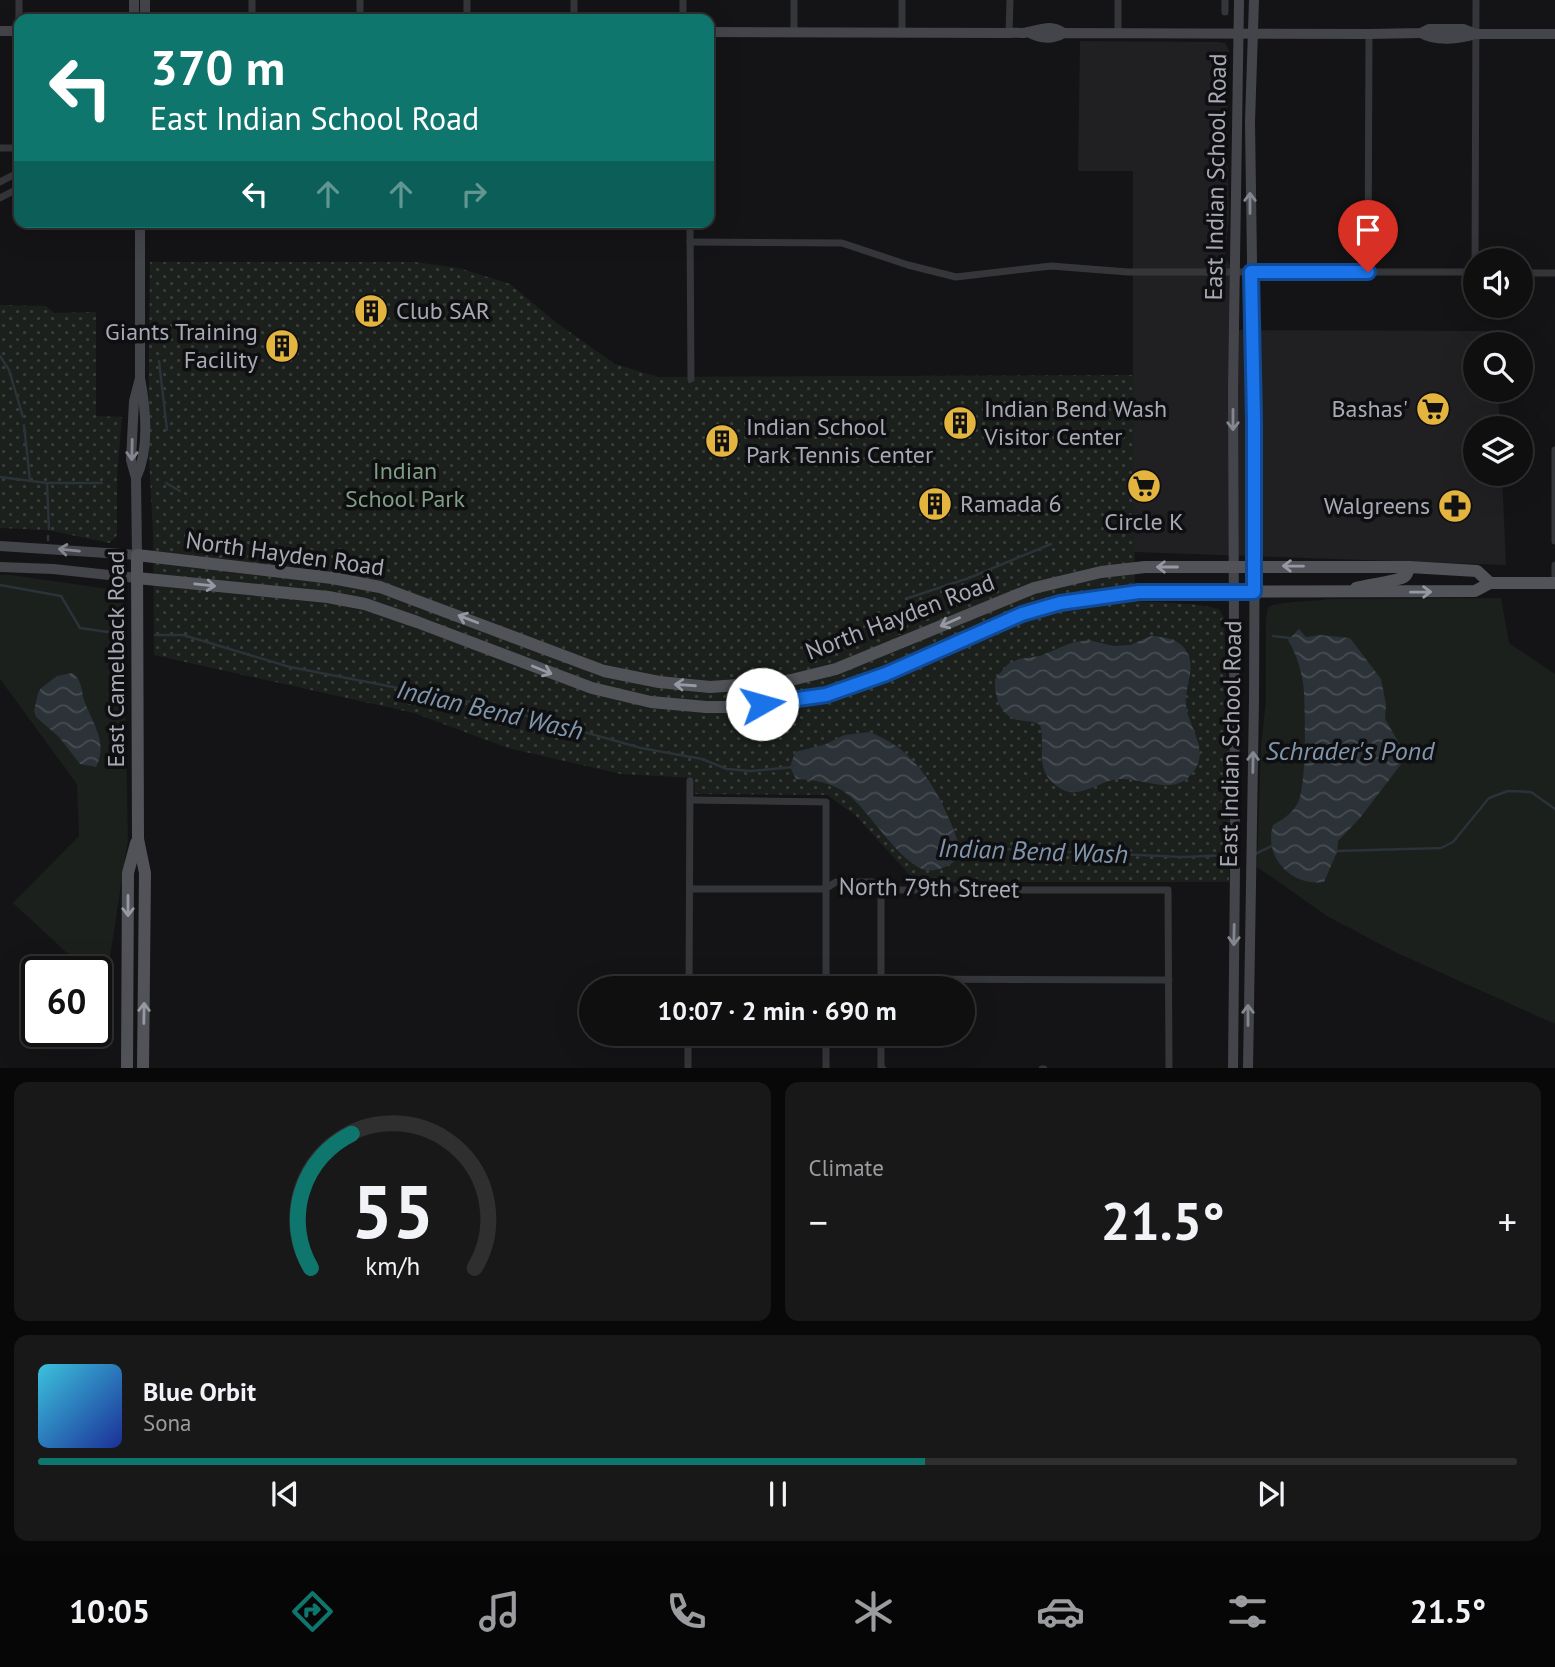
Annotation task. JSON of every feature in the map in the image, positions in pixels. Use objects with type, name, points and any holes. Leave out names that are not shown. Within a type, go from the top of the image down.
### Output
[{"type":"main road","name":"East Indian School Road","points":[[1233,1068],[1233,400],[1239,0]]},
{"type":"main road","name":"East Indian School Road","points":[[1248,1068],[1255,566],[1250,122],[1254,0]]},
{"type":"main road","points":[[714,32],[1028,32],[1037,37],[1056,37],[1064,33],[1368,34],[1463,29],[1476,34],[1555,34]]},
{"type":"main road","name":"East Camelback Road","points":[[139,228],[140,378],[145,400],[145,460],[136,478],[138,839],[145,873],[143,1068]]},
{"type":"main road","name":"North Hayden Road","points":[[0,545],[137,555],[332,578],[380,587],[604,670],[659,682],[710,687],[783,682],[836,669],[880,653],[1008,597],[1060,580],[1128,568],[1409,566],[1477,571],[1490,583]]},
{"type":"main road","points":[[1342,593],[1375,582],[1402,579],[1409,566]]},
{"type":"main road","name":"North Hayden Road","points":[[0,567],[53,569],[328,597],[365,604],[592,688],[662,704],[706,707],[740,707],[826,695],[886,674],[1022,614],[1060,603],[1139,592],[1475,591],[1490,583],[1555,583]]},
{"type":"main road","name":"East Camelback Road","points":[[127,1068],[128,873],[138,839]]},
{"type":"street","points":[[794,0],[794,32]]},
{"type":"street","points":[[902,0],[902,32]]},
{"type":"street","points":[[1009,33],[1010,0]]},
{"type":"street","points":[[1118,0],[1118,33]]},
{"type":"street","points":[[1224,0],[1225,12]]},
{"type":"street","points":[[1475,248],[1476,0]]},
{"type":"street","points":[[1368,34],[1368,272]]},
{"type":"street","points":[[690,228],[691,379]]},
{"type":"street","points":[[690,242],[842,243],[956,278],[1051,266],[1128,272],[1463,272]]},
{"type":"street","points":[[1533,273],[1555,273]]},
{"type":"street","points":[[1555,450],[1555,541]]},
{"type":"street","points":[[1555,565],[1555,583]]},
{"type":"street","points":[[689,976],[690,781]]},
{"type":"street","points":[[690,800],[826,802],[826,976]]},
{"type":"street","name":"North 79th Street","points":[[690,889],[825,889],[836,882],[873,883],[881,890],[1168,890],[1169,980]]},
{"type":"street","points":[[881,890],[881,976]]},
{"type":"street","points":[[975,979],[1169,980],[1169,1068]]},
{"type":"street","points":[[688,1046],[688,1068]]},
{"type":"street","points":[[826,1046],[826,1068]]},
{"type":"street","points":[[881,1046],[882,1068]]},
{"type":"shaded area","points":[[1080,41],[1225,43],[1229,50],[1229,217],[1225,256],[1230,266],[1230,330],[1491,331],[1463,332],[1463,402],[1499,402],[1499,416],[1463,416],[1463,486],[1503,486],[1506,565],[1133,552],[1133,171],[1078,171]]},
{"type":"green space","name":"Indian School Park","points":[[150,262],[415,262],[459,268],[510,284],[558,324],[615,364],[658,377],[1133,375],[1135,601],[1209,607],[1219,609],[1224,617],[1229,762],[1229,882],[916,882],[855,815],[827,795],[695,794],[694,778],[621,774],[508,748],[414,713],[154,655],[153,531],[148,438]]},
{"type":"green space","points":[[0,305],[46,306],[54,313],[96,312],[96,416],[122,417],[117,476],[117,535],[110,543],[47,530],[0,528]]},
{"type":"green space","points":[[0,575],[123,591],[128,840],[110,956],[75,956],[67,953],[13,903],[79,836],[77,784],[0,679]]},
{"type":"green space","points":[[1501,598],[1509,643],[1555,674],[1555,1024],[1395,952],[1327,916],[1257,867],[1268,607],[1328,599]]},
{"type":"water","name":"Schrader's Pond","points":[[1299,629],[1306,637],[1320,635],[1350,638],[1381,679],[1386,704],[1385,719],[1402,748],[1402,763],[1360,818],[1338,841],[1337,852],[1324,882],[1301,880],[1291,875],[1276,858],[1272,848],[1273,825],[1290,814],[1297,804],[1304,768],[1303,686],[1297,659],[1288,640]]},
{"type":"water","points":[[1151,636],[1178,642],[1189,656],[1191,670],[1186,705],[1200,754],[1194,771],[1178,784],[1160,785],[1120,779],[1077,792],[1060,788],[1051,781],[1043,768],[1040,725],[1012,718],[1007,714],[997,698],[995,679],[1008,664],[1019,659],[1040,656],[1071,643],[1088,640],[1114,646],[1130,645]]},
{"type":"water","points":[[72,673],[80,683],[100,742],[101,750],[96,767],[80,764],[59,737],[36,717],[34,711],[41,688],[57,676]]},
{"type":"water","points":[[869,732],[902,751],[927,778],[946,811],[960,847],[954,862],[938,869],[922,869],[904,856],[846,793],[826,783],[796,779],[790,767],[795,752],[826,744],[844,735]]},
{"type":"waterway","points":[[0,356],[9,370],[23,417]]},
{"type":"waterway","points":[[159,361],[167,430]]},
{"type":"waterway","points":[[24,425],[30,481]]},
{"type":"waterway","points":[[0,477],[47,483],[102,483]]},
{"type":"waterway","points":[[166,483],[180,491]]},
{"type":"waterway","points":[[47,484],[49,529]]},
{"type":"waterway","points":[[908,598],[969,578],[1051,544]]},
{"type":"waterway","name":"Indian Bend Wash","points":[[0,585],[61,596],[80,628],[122,634]]},
{"type":"waterway","name":"Indian Bend Wash","points":[[155,635],[183,635],[290,667],[491,706],[641,748],[702,759],[727,769],[751,771],[793,767]]},
{"type":"waterway","points":[[1273,636],[1290,638]]},
{"type":"waterway","name":"Indian Bend Wash","points":[[1336,851],[1441,848],[1453,842],[1489,798],[1508,791],[1531,792],[1555,809]]},
{"type":"waterway","name":"Indian Bend Wash","points":[[1255,854],[1274,845]]},
{"type":"waterway","name":"Indian Bend Wash","points":[[958,847],[1183,857],[1231,855]]},
{"type":"place","name":"Club SAR","points":[[371,311]]},
{"type":"place","name":"Giants Training Facility","points":[[282,346]]},
{"type":"place","name":"Bashas'","points":[[1433,409]]},
{"type":"place","name":"Indian Bend Wash Visitor Center","points":[[960,423]]},
{"type":"place","name":"Indian School Park Tennis Center","points":[[722,441]]},
{"type":"place","name":"Circle K","points":[[1144,486]]},
{"type":"place","name":"Ramada 6","points":[[935,504]]},
{"type":"place","name":"Walgreens","points":[[1455,506]]},
{"type":"route","points":[[762,704],[826,695],[886,674],[1022,614],[1060,603],[1139,592],[1254,592],[1251,272],[1368,272]]}]
